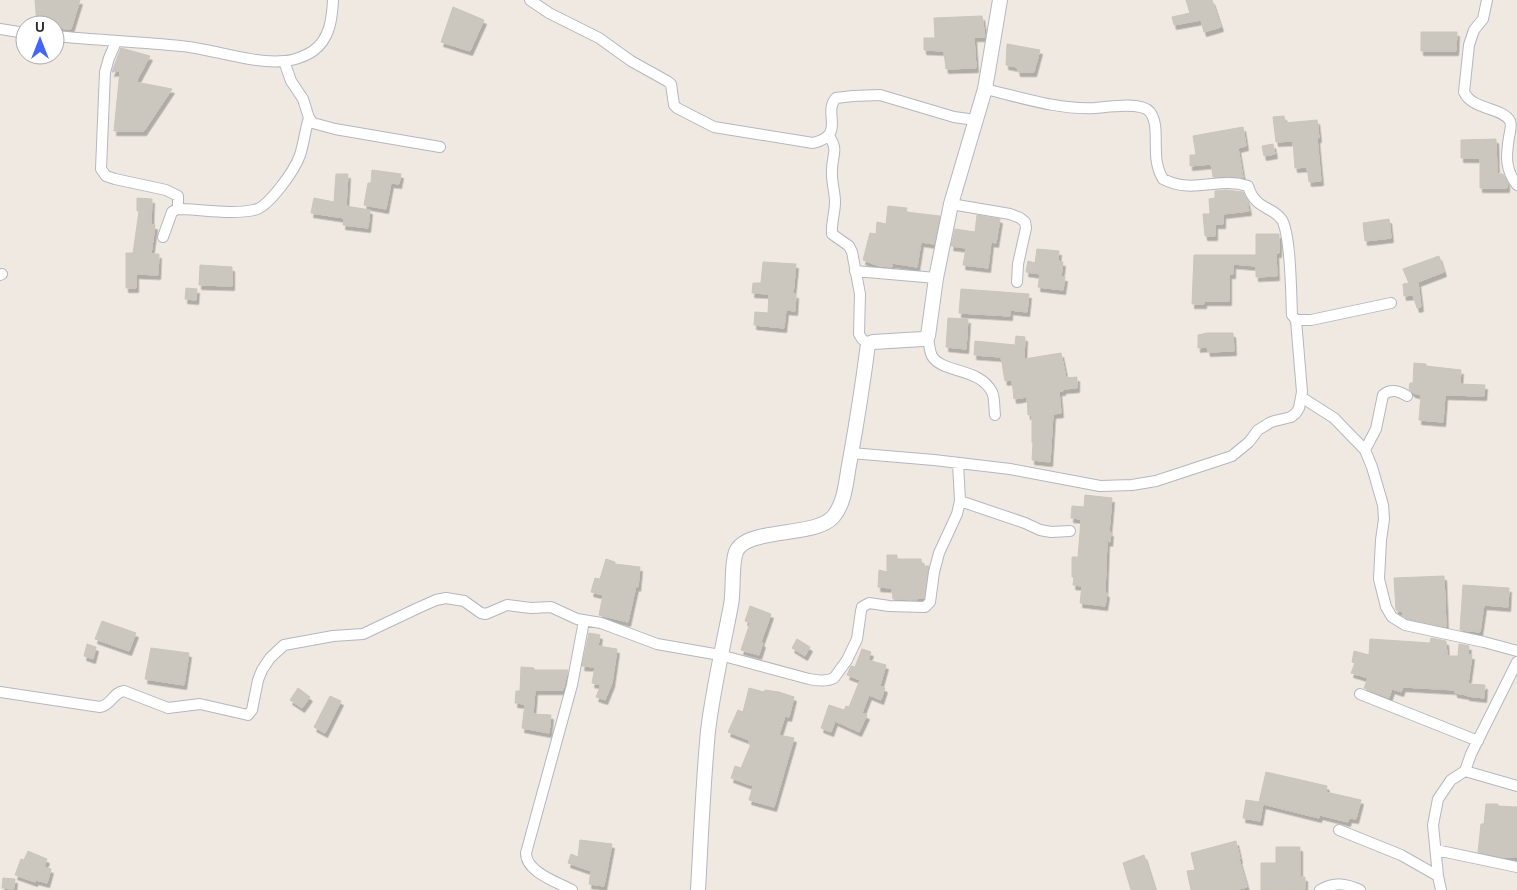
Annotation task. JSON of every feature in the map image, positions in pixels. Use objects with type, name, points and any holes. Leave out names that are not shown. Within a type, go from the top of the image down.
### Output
[{"type":"street","points":[[65,37],[182,46],[258,60],[284,61],[303,56],[318,47],[330,30],[333,0]]},
{"type":"street","points":[[530,0],[549,13],[598,38],[667,81],[671,84],[674,105],[698,120],[714,127],[813,143],[824,140],[829,136],[832,130],[834,100],[836,98],[880,95],[954,117],[975,120]]},
{"type":"street","points":[[995,415],[993,393],[988,386],[971,374],[946,367],[938,362],[932,356],[928,336],[936,278],[951,204],[985,89],[1000,0]]},
{"type":"street","points":[[1486,0],[1483,20],[1474,30],[1469,45],[1464,92],[1468,99],[1502,115],[1509,121],[1511,128],[1507,166],[1509,174],[1517,185]]},
{"type":"street","points":[[0,30],[15,32]]},
{"type":"street","points":[[116,42],[108,58],[105,72],[100,169],[106,176],[166,190],[178,196],[178,210]]},
{"type":"street","points":[[284,61],[291,81],[303,99],[309,118],[313,123],[336,129],[440,147]]},
{"type":"street","points":[[851,453],[958,463],[1100,486],[1132,485],[1156,481],[1232,456],[1249,442],[1258,430],[1272,422],[1291,417],[1300,408],[1300,359],[1296,320],[1292,315],[1286,233],[1277,214],[1258,203],[1248,186],[1232,183],[1181,186],[1162,179],[1155,162],[1155,123],[1149,110],[1143,106],[1079,108],[985,89]]},
{"type":"street","points":[[163,237],[172,212],[178,210],[238,212],[256,210],[263,206],[294,166],[300,155],[309,118]]},
{"type":"street","points":[[829,136],[835,144],[836,151],[832,167],[835,193],[832,234],[849,246],[852,252],[860,294],[859,334],[868,344]]},
{"type":"street","points":[[951,204],[1010,214],[1025,222],[1026,228],[1018,264],[1017,282]]},
{"type":"street","points":[[856,272],[936,278]]},
{"type":"street","points":[[1296,320],[1312,320],[1391,303]]},
{"type":"street","points":[[868,344],[873,342],[923,339],[928,336]]},
{"type":"street","points":[[698,890],[708,730],[720,655],[732,602],[734,557],[739,547],[745,542],[755,538],[824,524],[831,518],[842,498],[865,376],[868,344]]},
{"type":"street","points":[[1365,450],[1376,429],[1383,395],[1392,391],[1398,391],[1407,396]]},
{"type":"street","points":[[1301,397],[1334,418],[1365,450],[1377,480],[1384,505],[1379,579],[1386,607],[1392,617],[1405,625],[1517,651]]},
{"type":"street","points":[[0,692],[100,708],[109,704],[117,693],[124,691],[168,708],[200,704],[248,715],[252,710],[262,670],[270,658],[284,645],[333,636],[363,634],[436,600],[450,598],[464,601],[481,613],[486,614],[507,605],[531,608],[551,607],[569,616],[584,621],[601,623],[656,644],[720,655],[810,679],[826,681],[834,678],[847,660],[857,639],[862,607],[866,604],[876,603],[889,606],[925,607],[929,605],[932,598],[934,572],[939,553],[957,514],[960,501],[958,463]]},
{"type":"street","points":[[960,501],[1040,530],[1051,532],[1070,531]]},
{"type":"street","points":[[572,890],[532,869],[527,862],[526,853],[572,685],[584,621]]},
{"type":"street","points":[[1441,890],[1433,825],[1438,798],[1451,780],[1465,771],[1478,741],[1513,681],[1517,662]]},
{"type":"street","points":[[1360,694],[1478,741]]},
{"type":"street","points":[[1465,771],[1517,786]]},
{"type":"street","points":[[1340,830],[1402,854],[1438,876]]},
{"type":"street","points":[[1436,850],[1517,867]]},
{"type":"street","points":[[1320,890],[1342,883],[1360,890]]},
{"type":"building","points":[[35,0],[80,0],[71,29],[65,29],[65,15],[36,15]]},
{"type":"building","points":[[1186,0],[1212,0],[1221,27],[1204,32],[1201,20],[1174,25],[1172,17],[1190,13]]},
{"type":"building","points":[[453,7],[484,20],[470,51],[441,42]]},
{"type":"building","points":[[982,16],[985,37],[974,37],[976,68],[946,69],[944,51],[924,50],[924,38],[935,38],[934,18]]},
{"type":"building","points":[[1421,32],[1457,32],[1456,51],[1421,51]]},
{"type":"building","points":[[1007,44],[1040,50],[1034,72],[1018,72],[1017,67],[1006,65]]},
{"type":"building","points":[[121,48],[150,56],[136,82],[172,89],[144,131],[114,131],[120,71],[112,72]]},
{"type":"building","points":[[1284,116],[1285,123],[1317,120],[1321,181],[1309,182],[1307,167],[1295,168],[1293,141],[1276,142],[1273,117]]},
{"type":"building","points":[[1243,127],[1246,146],[1238,148],[1243,178],[1213,177],[1211,164],[1190,166],[1190,155],[1196,155],[1193,136]]},
{"type":"building","points":[[1496,139],[1497,174],[1503,174],[1507,182],[1507,188],[1480,188],[1480,158],[1461,158],[1461,140]]},
{"type":"building","points":[[1273,144],[1275,154],[1264,156],[1262,146]]},
{"type":"building","points":[[372,170],[401,174],[399,184],[391,183],[386,209],[364,205],[368,183],[371,183]]},
{"type":"building","points":[[336,174],[348,174],[346,206],[370,210],[368,228],[343,225],[344,218],[311,213],[314,198],[334,202]]},
{"type":"building","points":[[1215,191],[1243,192],[1249,211],[1223,214],[1223,224],[1215,224],[1215,236],[1205,236],[1203,214],[1210,214],[1209,199],[1215,198]]},
{"type":"building","points":[[137,198],[152,199],[151,225],[155,225],[151,254],[159,254],[158,275],[136,274],[136,288],[126,288],[126,253],[133,253],[139,211],[137,211]]},
{"type":"building","points":[[888,206],[907,208],[906,212],[940,216],[934,244],[921,242],[917,267],[892,263],[892,267],[879,266],[863,260],[870,233],[876,234],[877,222],[886,224]]},
{"type":"building","points":[[977,215],[1000,219],[996,243],[991,242],[988,268],[963,265],[966,248],[951,246],[955,229],[975,232]]},
{"type":"building","points":[[1389,219],[1391,238],[1365,241],[1363,223]]},
{"type":"building","points":[[1256,234],[1279,234],[1279,253],[1276,253],[1277,276],[1256,277],[1256,266],[1233,264],[1233,274],[1229,274],[1229,301],[1204,301],[1204,304],[1192,304],[1194,255],[1256,255]]},
{"type":"building","points":[[1037,249],[1059,251],[1058,261],[1063,262],[1061,277],[1065,277],[1063,290],[1038,287],[1040,274],[1026,272],[1028,261],[1035,263]]},
{"type":"building","points":[[1439,256],[1444,272],[1418,282],[1421,307],[1417,308],[1413,295],[1404,296],[1403,284],[1409,283],[1403,269]]},
{"type":"building","points":[[763,262],[796,264],[793,294],[796,294],[795,311],[786,310],[784,328],[754,325],[755,312],[768,313],[769,294],[752,293],[753,283],[761,283]]},
{"type":"building","points":[[200,265],[232,267],[232,286],[199,285]]},
{"type":"building","points":[[186,288],[197,289],[196,300],[185,299]]},
{"type":"building","points":[[961,289],[1029,294],[1027,312],[1010,310],[1010,316],[959,313]]},
{"type":"building","points":[[948,318],[968,319],[966,349],[946,347]]},
{"type":"building","points":[[1233,333],[1234,351],[1208,352],[1207,347],[1198,348],[1198,335]]},
{"type":"building","points":[[1016,336],[1025,337],[1024,359],[1061,353],[1066,378],[1077,377],[1077,388],[1059,391],[1061,413],[1053,414],[1050,462],[1032,460],[1032,415],[1028,415],[1027,397],[1014,399],[1012,380],[1005,381],[1001,357],[974,355],[975,341],[1015,345]]},
{"type":"building","points":[[1414,363],[1461,370],[1460,384],[1485,385],[1484,396],[1445,395],[1443,422],[1419,420],[1421,395],[1413,393],[1409,389],[1410,383],[1413,383]]},
{"type":"building","points":[[1085,495],[1112,498],[1110,542],[1107,541],[1105,593],[1107,593],[1105,606],[1080,603],[1082,586],[1073,585],[1072,557],[1078,557],[1081,519],[1071,518],[1072,506],[1084,507]]},
{"type":"building","points":[[887,555],[897,555],[897,559],[921,559],[922,566],[929,566],[924,598],[917,598],[917,600],[893,599],[892,588],[878,587],[879,570],[887,572]]},
{"type":"building","points":[[606,559],[615,562],[615,564],[640,567],[638,587],[636,586],[628,622],[599,615],[603,595],[591,592],[595,578],[600,579]]},
{"type":"building","points":[[1444,576],[1446,627],[1408,619],[1403,616],[1403,612],[1396,610],[1394,578]]},
{"type":"building","points":[[1463,585],[1509,588],[1508,607],[1484,605],[1480,632],[1460,630]]},
{"type":"building","points":[[750,606],[771,614],[761,642],[763,643],[759,655],[741,650],[750,623],[745,621]]},
{"type":"building","points":[[102,621],[136,633],[129,651],[95,639]]},
{"type":"building","points":[[589,633],[600,635],[598,646],[617,649],[612,683],[605,700],[596,697],[601,685],[592,683],[595,667],[582,666]]},
{"type":"building","points":[[1431,638],[1446,641],[1447,656],[1458,656],[1459,644],[1469,646],[1468,655],[1472,655],[1468,684],[1485,685],[1484,698],[1455,693],[1455,690],[1403,687],[1401,692],[1392,689],[1389,698],[1364,688],[1368,678],[1351,673],[1355,663],[1352,662],[1354,651],[1369,655],[1370,639],[1430,643]]},
{"type":"building","points":[[797,639],[810,647],[805,656],[792,648]]},
{"type":"building","points":[[87,644],[96,647],[93,659],[84,656]]},
{"type":"building","points":[[151,648],[189,653],[184,685],[145,679]]},
{"type":"building","points":[[862,649],[871,652],[868,660],[886,665],[880,686],[885,688],[881,700],[869,695],[862,713],[867,715],[859,732],[835,721],[831,732],[821,728],[829,705],[844,710],[846,706],[849,707],[860,680],[847,675],[851,666],[855,667]]},
{"type":"building","points":[[521,667],[534,668],[534,670],[568,670],[563,690],[535,690],[533,714],[551,715],[549,733],[522,728],[525,704],[515,703],[516,691],[520,691]]},
{"type":"building","points":[[298,688],[310,697],[302,708],[290,700]]},
{"type":"building","points":[[749,688],[764,692],[765,690],[779,692],[794,697],[789,717],[785,716],[779,735],[794,738],[774,807],[749,800],[753,786],[731,778],[735,766],[741,768],[751,744],[749,740],[728,732],[738,710],[743,712]]},
{"type":"building","points":[[330,696],[341,701],[325,733],[314,727]]},
{"type":"building","points":[[1266,772],[1327,786],[1326,792],[1361,800],[1356,819],[1349,818],[1348,822],[1320,815],[1319,818],[1263,804],[1260,821],[1243,818],[1246,800],[1259,802]]},
{"type":"building","points":[[1486,804],[1517,807],[1517,857],[1501,857],[1478,852],[1481,824],[1484,824]]},
{"type":"building","points":[[580,840],[612,844],[604,886],[589,884],[591,871],[568,863],[571,854],[578,857]]},
{"type":"building","points":[[1236,841],[1247,887],[1235,890],[1191,890],[1187,871],[1195,870],[1191,853]]},
{"type":"building","points":[[1276,847],[1300,847],[1300,877],[1305,877],[1305,889],[1261,890],[1261,863],[1276,863]]},
{"type":"building","points":[[28,851],[47,859],[44,867],[51,869],[47,883],[36,880],[35,882],[15,875],[21,859],[24,860]]},
{"type":"building","points":[[1144,855],[1155,890],[1131,890],[1123,863]]},
{"type":"building","points":[[3,878],[15,879],[14,889],[2,888]]}]
